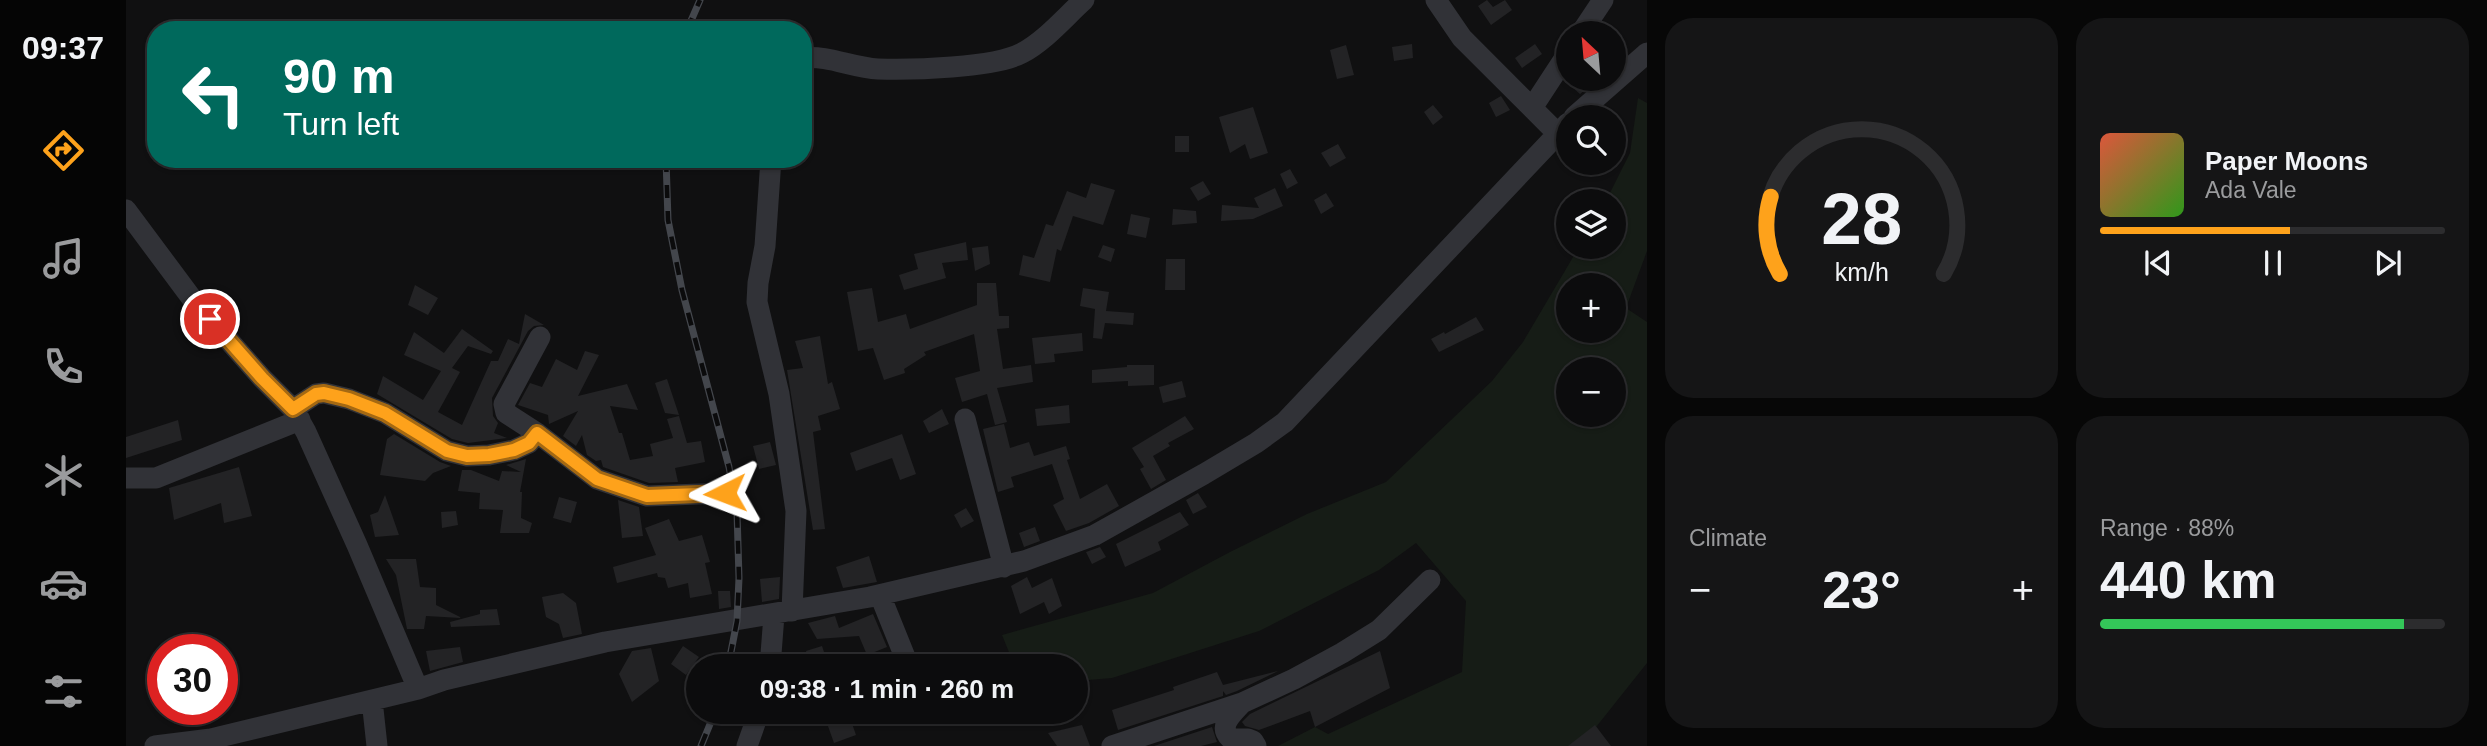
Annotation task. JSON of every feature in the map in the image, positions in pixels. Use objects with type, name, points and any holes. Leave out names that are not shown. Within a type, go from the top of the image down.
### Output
[{"type":"street","points":[[812,58],[876,69],[1007,60],[1025,51],[1084,0]]},
{"type":"street","points":[[1436,0],[1462,38],[1532,108],[1556,124]]},
{"type":"street","points":[[1589,21],[1603,0]]},
{"type":"street","points":[[1588,105],[1647,53]]},
{"type":"street","points":[[1532,108],[1556,71]]},
{"type":"street","points":[[155,746],[207,743],[605,642],[880,595],[1004,567],[1095,535],[1256,443],[1285,422],[1556,134]]},
{"type":"street","points":[[770,168],[765,246],[757,302],[779,394],[796,511],[783,613],[773,654]]},
{"type":"street","points":[[126,210],[193,300],[297,414],[418,688]]},
{"type":"street","points":[[540,337],[504,404],[506,413],[597,479],[647,496],[725,493]]},
{"type":"street","points":[[126,478],[156,478],[297,414],[316,394],[324,393],[385,413],[447,451],[467,456],[514,450],[529,443],[537,433]]},
{"type":"street","points":[[965,419],[1004,567]]},
{"type":"street","points":[[1112,746],[1242,703],[1318,666],[1379,630],[1430,580]]},
{"type":"street","points":[[880,595],[904,654]]},
{"type":"street","points":[[372,701],[377,746]]},
{"type":"street","points":[[1242,703],[1224,726],[1225,732],[1231,739],[1248,739],[1256,746]]},
{"type":"street","points":[[747,746],[755,724]]},
{"type":"shaded area","points":[[1638,98],[1647,103],[1647,251],[1626,308],[1626,273],[1564,273],[1572,259],[1626,259],[1626,189],[1612,189],[1619,175],[1626,175],[1626,161],[1630,153]]},
{"type":"shaded area","points":[[1556,286],[1556,343],[1626,343],[1626,308],[1647,322],[1647,663],[1581,746],[1278,746],[1315,727],[1328,734],[1462,672],[1466,601],[1416,543],[1379,570],[1259,631],[1112,678],[1088,680],[1088,654],[1010,654],[1002,635],[1153,593],[1307,514],[1386,482],[1492,381],[1523,342]]},
{"type":"building","points":[[1487,0],[1493,7],[1505,0],[1512,10],[1491,25],[1478,6]]},
{"type":"building","points":[[1412,44],[1413,58],[1394,61],[1392,47]]},
{"type":"building","points":[[1535,44],[1542,54],[1522,68],[1515,58]]},
{"type":"building","points":[[1346,45],[1354,75],[1337,79],[1330,50]]},
{"type":"building","points":[[1501,96],[1510,110],[1496,117],[1489,103]]},
{"type":"building","points":[[1433,105],[1443,117],[1433,125],[1424,112]]},
{"type":"building","points":[[1253,107],[1268,153],[1250,159],[1245,144],[1230,153],[1219,117]]},
{"type":"building","points":[[1175,136],[1189,136],[1189,152],[1175,152]]},
{"type":"building","points":[[1338,144],[1346,158],[1330,167],[1321,153]]},
{"type":"building","points":[[1290,169],[1298,183],[1287,189],[1280,174]]},
{"type":"building","points":[[1203,181],[1211,194],[1198,201],[1190,188]]},
{"type":"building","points":[[1091,183],[1115,190],[1103,225],[1073,216],[1061,251],[1057,249],[1050,282],[1019,275],[1023,255],[1034,258],[1046,224],[1053,226],[1067,191],[1086,198]]},
{"type":"building","points":[[1275,188],[1283,206],[1253,219],[1221,221],[1222,205],[1259,208],[1254,198]]},
{"type":"building","points":[[1326,193],[1334,206],[1321,214],[1314,200]]},
{"type":"building","points":[[1173,209],[1196,211],[1197,223],[1172,225]]},
{"type":"building","points":[[1131,214],[1150,218],[1146,238],[1127,234]]},
{"type":"building","points":[[966,242],[968,260],[942,263],[946,278],[904,290],[899,275],[918,269],[914,254]]},
{"type":"building","points":[[1103,245],[1115,249],[1111,262],[1098,257]]},
{"type":"building","points":[[988,246],[990,264],[975,271],[972,248]]},
{"type":"building","points":[[1166,259],[1185,259],[1185,290],[1165,290]]},
{"type":"building","points":[[977,283],[996,283],[999,316],[1009,316],[1009,328],[997,329],[1003,369],[1031,365],[1033,382],[997,388],[1007,422],[995,425],[987,394],[962,402],[955,378],[980,371],[974,334],[924,352],[926,355],[904,369],[905,373],[884,380],[873,348],[858,351],[847,292],[872,288],[878,322],[906,314],[910,329],[977,305]]},
{"type":"building","points":[[415,285],[438,298],[428,315],[408,305]]},
{"type":"building","points":[[1083,288],[1109,292],[1106,311],[1134,313],[1133,325],[1105,323],[1102,339],[1093,338],[1095,309],[1080,306]]},
{"type":"building","points":[[525,314],[544,325],[534,326],[528,331],[492,398],[493,416],[498,423],[494,433],[507,438],[468,443],[452,439],[377,394],[383,376],[423,400],[441,371],[404,355],[414,332],[444,353],[462,329],[493,351],[491,354],[468,346],[452,368],[460,372],[438,412],[462,425],[491,361],[498,361],[508,339],[519,344]]},
{"type":"building","points":[[1476,317],[1484,330],[1439,352],[1431,339]]},
{"type":"building","points":[[1082,333],[1083,351],[1054,354],[1055,362],[1035,364],[1032,338]]},
{"type":"building","points":[[820,336],[828,384],[832,382],[840,409],[818,416],[821,430],[813,432],[825,529],[813,530],[787,370],[803,368],[795,341]]},
{"type":"building","points":[[585,351],[599,355],[578,396],[627,384],[638,410],[610,406],[630,460],[653,456],[650,444],[673,438],[667,419],[679,416],[687,443],[701,441],[705,462],[675,468],[678,482],[649,483],[603,467],[601,460],[596,461],[587,455],[582,435],[576,446],[563,436],[578,411],[549,424],[548,415],[518,405],[530,383],[542,387],[556,359],[577,370]]},
{"type":"building","points":[[1127,365],[1154,365],[1154,385],[1128,386],[1128,381],[1092,383],[1092,370]]},
{"type":"building","points":[[667,379],[679,415],[665,413],[655,383]]},
{"type":"building","points":[[1182,381],[1186,397],[1163,403],[1159,387]]},
{"type":"building","points":[[1069,405],[1070,423],[1037,426],[1035,409]]},
{"type":"building","points":[[942,409],[949,424],[929,433],[923,421]]},
{"type":"building","points":[[1185,416],[1194,429],[1168,443],[1170,446],[1153,456],[1166,480],[1151,489],[1140,469],[1144,467],[1132,448]]},
{"type":"building","points":[[178,420],[182,440],[126,458],[126,437]]},
{"type":"building","points":[[1004,424],[1010,448],[1029,442],[1034,456],[1066,446],[1070,459],[1067,460],[1080,499],[1107,484],[1119,506],[1089,523],[1066,531],[1053,505],[1064,499],[1052,464],[1011,477],[1014,487],[998,492],[983,429]]},
{"type":"building","points":[[394,434],[451,466],[433,473],[425,481],[380,475],[387,439]]},
{"type":"building","points":[[902,434],[916,474],[900,480],[892,458],[856,471],[850,453]]},
{"type":"building","points":[[770,442],[776,465],[759,469],[753,446]]},
{"type":"building","points":[[526,459],[520,492],[521,518],[532,523],[529,533],[500,533],[503,510],[479,509],[480,493],[458,491],[462,470],[471,470],[499,481],[502,471],[521,472],[506,465]]},
{"type":"building","points":[[239,467],[252,516],[224,523],[221,503],[174,520],[169,488]]},
{"type":"building","points":[[1198,493],[1207,507],[1193,514],[1186,500]]},
{"type":"building","points":[[385,495],[399,535],[375,537],[370,515],[378,512]]},
{"type":"building","points":[[559,497],[577,502],[571,523],[553,518]]},
{"type":"building","points":[[618,500],[639,507],[643,536],[622,538]]},
{"type":"building","points":[[966,508],[974,521],[961,528],[954,515]]},
{"type":"building","points":[[456,511],[458,525],[442,528],[441,512]]},
{"type":"building","points":[[1180,512],[1189,525],[1158,542],[1161,550],[1125,567],[1116,544]]},
{"type":"building","points":[[669,519],[679,541],[702,535],[710,562],[705,563],[712,594],[690,598],[688,583],[668,588],[665,578],[658,577],[657,573],[617,583],[613,567],[656,555],[645,528]]},
{"type":"building","points":[[1035,527],[1040,541],[1024,547],[1019,533]]},
{"type":"building","points":[[1100,547],[1106,557],[1092,564],[1086,552]]},
{"type":"building","points":[[869,556],[877,582],[843,588],[836,567]]},
{"type":"building","points":[[386,559],[416,559],[420,587],[436,588],[436,605],[462,618],[426,616],[424,629],[407,629],[396,575]]},
{"type":"building","points":[[780,577],[779,599],[762,602],[760,579]]},
{"type":"building","points":[[1027,577],[1032,588],[1052,578],[1062,606],[1049,614],[1044,602],[1020,614],[1011,586]]},
{"type":"building","points":[[718,591],[730,591],[731,607],[719,609]]},
{"type":"building","points":[[563,593],[576,603],[582,634],[563,638],[559,624],[546,617],[542,597]]},
{"type":"building","points":[[497,609],[500,625],[451,627],[450,622],[480,614],[480,610]]},
{"type":"building","points":[[873,614],[887,647],[867,654],[859,636],[817,639],[808,623],[835,616],[839,628]]},
{"type":"building","points":[[683,646],[695,654],[686,654],[686,675],[671,664]]},
{"type":"building","points":[[822,646],[825,654],[807,654],[806,651]]},
{"type":"building","points":[[460,647],[463,662],[430,671],[426,651]]},
{"type":"building","points":[[651,648],[659,681],[632,702],[619,674],[632,651]]},
{"type":"building","points":[[1380,651],[1390,688],[1315,727],[1310,711],[1259,730],[1245,726],[1242,722],[1250,714]]},
{"type":"building","points":[[1278,671],[1237,691],[1226,695],[1223,691],[1223,696],[1118,730],[1112,710],[1174,690],[1173,687],[1217,672],[1223,685]]},
{"type":"building","points":[[827,724],[852,724],[856,735],[834,743]]},
{"type":"building","points":[[1082,725],[1090,746],[1057,746],[1048,733]]},
{"type":"building","points":[[1595,725],[1611,746],[1568,746]]},
{"type":"building","points":[[1212,727],[1217,742],[1201,746],[1154,746]]},
{"type":"railway","points":[[691,21],[700,0]]},
{"type":"railway","points":[[666,168],[668,220],[682,290],[729,467],[737,512],[739,578],[737,621],[731,654]]},
{"type":"railway","points":[[701,746],[710,724]]},
{"type":"route","points":[[210,319],[293,409],[316,394],[324,393],[349,399],[385,413],[447,451],[467,456],[514,450],[529,443],[537,433],[597,479],[647,496],[725,493]]}]
